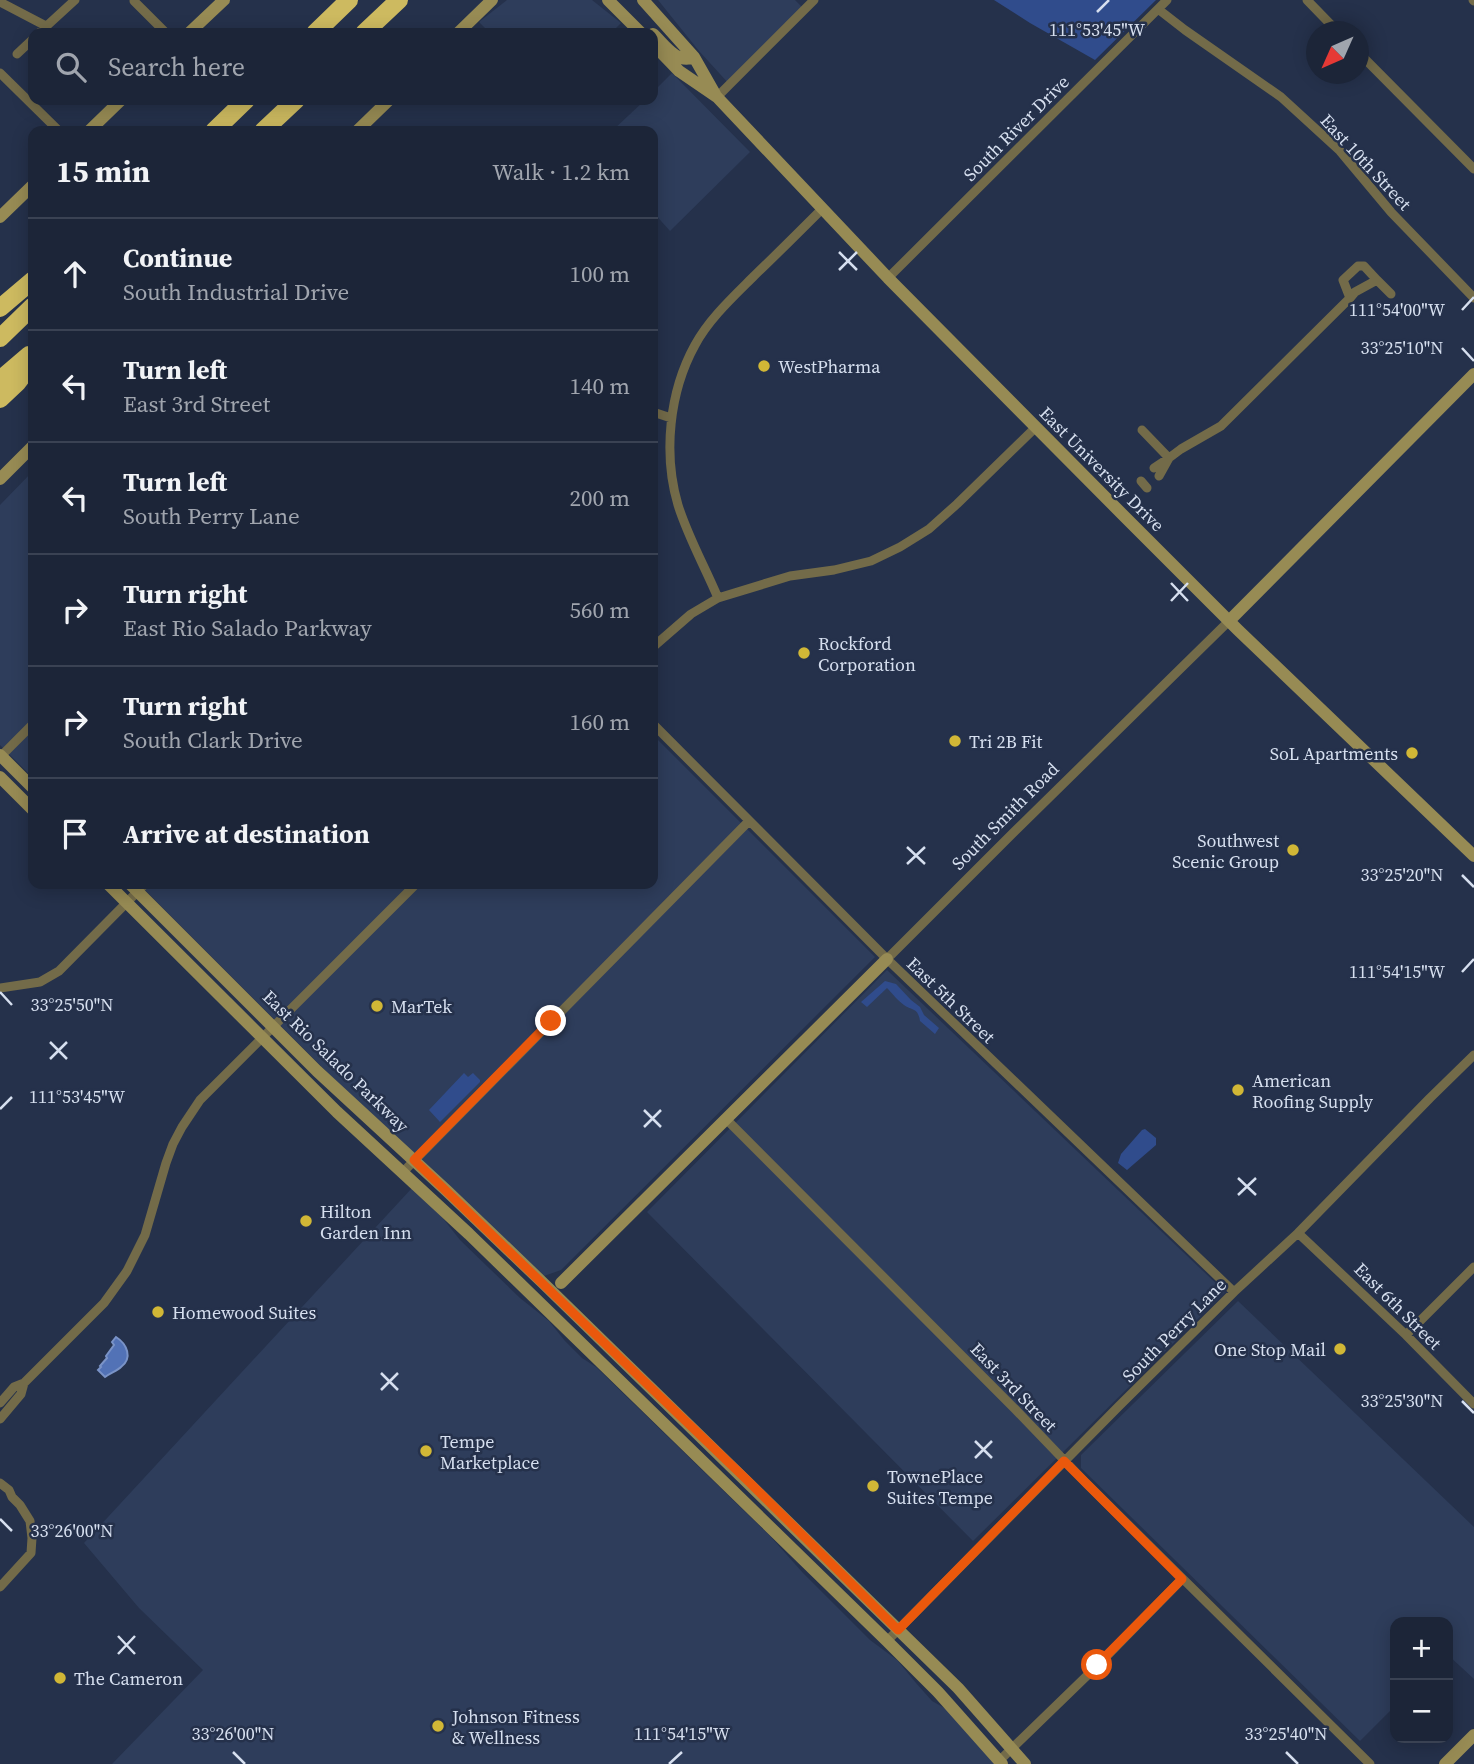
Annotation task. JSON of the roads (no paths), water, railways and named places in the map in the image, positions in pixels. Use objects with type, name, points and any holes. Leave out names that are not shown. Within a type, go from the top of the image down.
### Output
[{"type":"highway","points":[[320,28],[349,0]]},
{"type":"highway","points":[[370,28],[399,0]]},
{"type":"highway","points":[[219,126],[241,105]]},
{"type":"highway","points":[[268,126],[291,105]]},
{"type":"highway","points":[[0,308],[28,284]]},
{"type":"highway","points":[[0,338],[28,311]]},
{"type":"highway","points":[[0,380],[28,355]]},
{"type":"highway","points":[[0,399],[28,369]]},
{"type":"main road","points":[[194,28],[224,0]]},
{"type":"main road","points":[[463,28],[492,0]]},
{"type":"main road","points":[[608,0],[636,28]]},
{"type":"main road","name":"East University Drive","points":[[643,0],[694,57],[717,97]]},
{"type":"main road","points":[[626,18],[647,28]]},
{"type":"main road","points":[[658,40],[679,59],[688,60],[694,57]]},
{"type":"main road","name":"East University Drive","points":[[658,49],[680,71],[717,97],[888,278],[1229,621],[1474,856]]},
{"type":"main road","points":[[94,126],[116,105]]},
{"type":"main road","points":[[362,126],[384,105]]},
{"type":"main road","points":[[0,217],[28,190]]},
{"type":"main road","name":"South Smith Road","points":[[1229,621],[1474,374]]},
{"type":"main road","points":[[0,479],[28,451]]},
{"type":"main road","points":[[0,756],[28,783]]},
{"type":"main road","points":[[0,777],[28,805]]},
{"type":"main road","name":"East Rio Salado Parkway","points":[[113,889],[337,1112],[540,1303],[887,1641],[938,1692],[1000,1762]]},
{"type":"main road","name":"East Rio Salado Parkway","points":[[141,889],[351,1104],[555,1289],[958,1688],[1025,1764]]},
{"type":"main road","name":"South Smith Road","points":[[555,1289],[887,959]]},
{"type":"main road","points":[[1445,1764],[1474,1735]]},
{"type":"street","points":[[45,28],[75,0]]},
{"type":"street","points":[[717,97],[814,0]]},
{"type":"street","name":"South River Drive","points":[[888,278],[1167,0]]},
{"type":"street","points":[[1307,0],[1327,21]]},
{"type":"street","points":[[134,1],[161,28]]},
{"type":"street","points":[[0,2],[40,28]]},
{"type":"street","name":"East 10th Street","points":[[1158,9],[1281,97],[1340,151],[1391,212],[1474,298]]},
{"type":"street","points":[[17,54],[28,44]]},
{"type":"street","points":[[1369,62],[1474,169]]},
{"type":"street","points":[[0,73],[28,101]]},
{"type":"street","points":[[33,105],[54,126]]},
{"type":"street","points":[[718,598],[679,506],[671,471],[671,418],[682,374],[695,345],[708,326],[733,297],[822,209]]},
{"type":"street","points":[[1350,298],[1343,280],[1358,266],[1364,266],[1391,294]]},
{"type":"street","points":[[1154,474],[1181,449],[1221,426],[1355,292],[1377,280]]},
{"type":"street","points":[[658,414],[671,418]]},
{"type":"street","points":[[658,643],[691,614],[718,598],[790,576],[834,570],[871,561],[900,547],[929,529],[1036,427]]},
{"type":"street","points":[[1142,430],[1170,458]]},
{"type":"street","name":"South Smith Road","points":[[887,959],[1229,621]]},
{"type":"street","points":[[0,756],[28,729]]},
{"type":"street","name":"East 5th Street","points":[[658,729],[887,959],[1234,1292]]},
{"type":"street","points":[[403,1172],[749,821]]},
{"type":"street","points":[[0,988],[40,982],[59,971],[127,902],[136,889]]},
{"type":"street","points":[[0,1403],[14,1387],[24,1383],[119,1284],[133,1262],[145,1234],[166,1163],[182,1127],[205,1094],[411,889]]},
{"type":"street","name":"South Perry Lane","points":[[887,1641],[1064,1461],[1234,1292],[1298,1233],[1474,1055]]},
{"type":"street","name":"East 3rd Street","points":[[726,1119],[1064,1461],[1370,1764]]},
{"type":"street","name":"East 6th Street","points":[[1298,1233],[1406,1335],[1474,1404]]},
{"type":"street","points":[[1406,1335],[1474,1267]]},
{"type":"street","name":"South Smith Road","points":[[540,1303],[555,1289]]},
{"type":"street","points":[[0,1419],[21,1394],[24,1383]]},
{"type":"street","points":[[0,1483],[9,1490],[30,1521],[32,1538],[31,1553],[0,1587]]},
{"type":"street","points":[[0,1491],[12,1497]]},
{"type":"street","points":[[1000,1762],[1182,1579]]},
{"type":"place","name":"WestPharma","points":[[764,366]]},
{"type":"place","name":"Rockford Corporation","points":[[804,653]]},
{"type":"place","name":"Tri 2B Fit","points":[[955,741]]},
{"type":"place","name":"SoL Apartments","points":[[1412,753]]},
{"type":"place","name":"Southwest Scenic Group","points":[[1293,850]]},
{"type":"place","name":"MarTek","points":[[377,1006]]},
{"type":"place","name":"American Roofing Supply","points":[[1238,1090]]},
{"type":"place","name":"Hilton Garden Inn","points":[[306,1221]]},
{"type":"place","name":"Homewood Suites","points":[[158,1312]]},
{"type":"place","name":"One Stop Mail","points":[[1340,1349]]},
{"type":"place","name":"Tempe Marketplace","points":[[426,1451]]},
{"type":"place","name":"TownePlace Suites Tempe","points":[[873,1486]]},
{"type":"place","name":"The Cameron","points":[[60,1678]]},
{"type":"place","name":"Johnson Fitness & Wellness","points":[[438,1726]]}]
